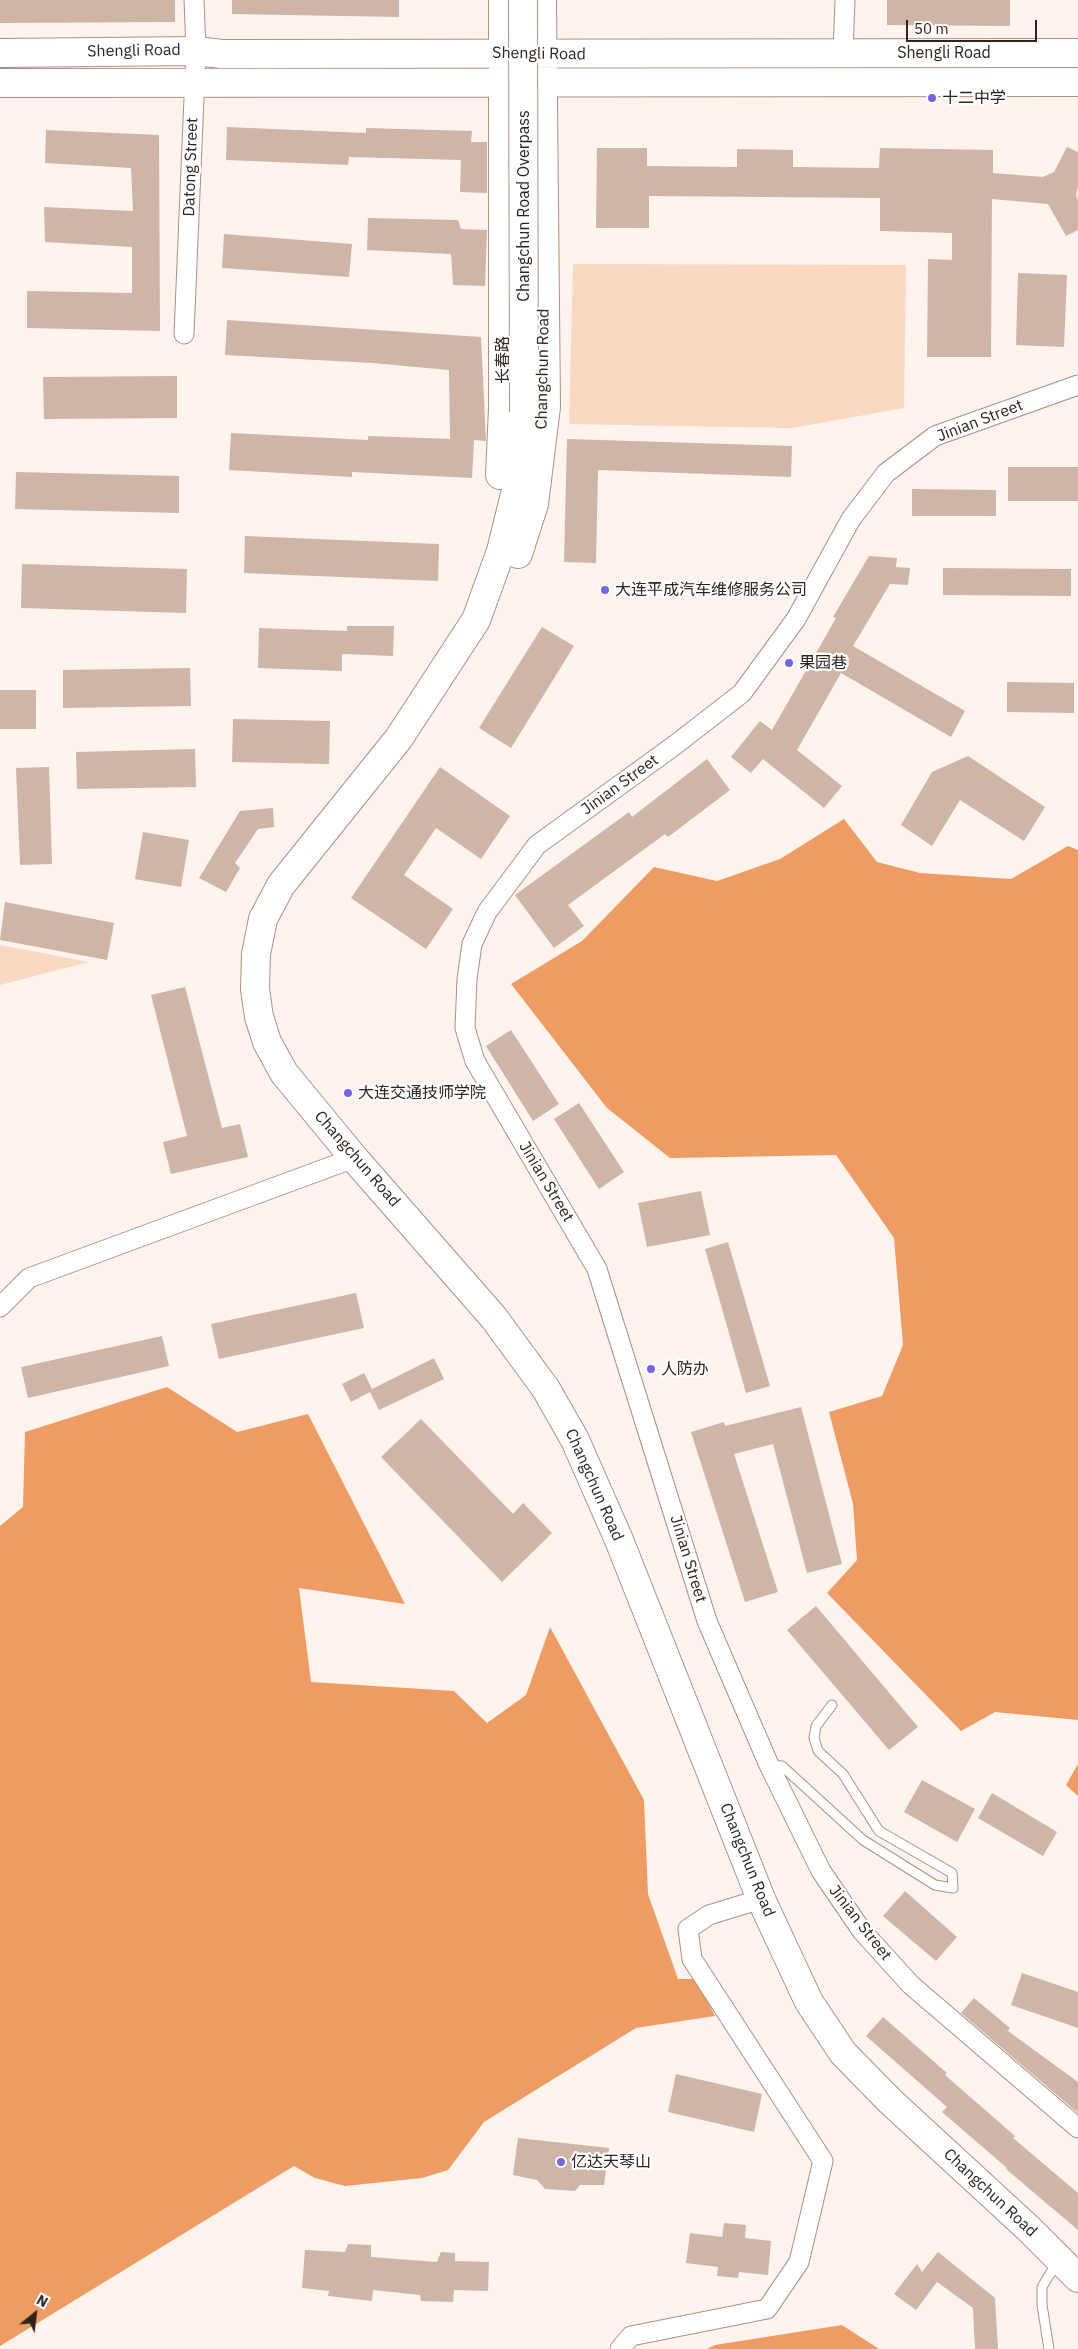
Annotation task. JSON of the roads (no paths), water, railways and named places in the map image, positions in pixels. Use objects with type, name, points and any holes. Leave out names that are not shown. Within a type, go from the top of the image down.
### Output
[{"type":"main road","name":"长春路","points":[[423,704],[429,676],[476,578],[500,497],[503,409],[503,0]]},
{"type":"main road","name":"Changchun Road Overpass","points":[[524,0],[524,412]]},
{"type":"main road","name":"Changchun Road","points":[[423,704],[442,690],[459,672],[484,634],[508,585],[534,504],[546,407],[542,0]]},
{"type":"main road","name":"Shengli Road","points":[[0,53],[196,51],[222,54],[844,52],[1078,54]]},
{"type":"main road","name":"Shengli Road","points":[[0,83],[502,81],[1078,82]]},
{"type":"main road","name":"Changchun Road","points":[[524,412],[517,486],[502,551],[476,620],[423,704],[379,764],[281,885],[263,919],[256,954],[254,989],[259,1017],[267,1042],[284,1073],[354,1158],[494,1318],[546,1389],[575,1440],[620,1540],[761,1898],[809,2002],[843,2053],[890,2102],[1074,2270]]},
{"type":"street","name":"Datong Street","points":[[184,334],[196,51],[194,0]]},
{"type":"street","points":[[844,52],[845,0]]},
{"type":"street","name":"Jinian Street","points":[[1078,385],[935,436],[886,473],[851,519],[796,619],[742,693],[675,745],[537,845],[487,912],[472,944],[467,979],[465,1028],[475,1061],[597,1269],[708,1621],[769,1765],[821,1871],[862,1931],[911,1985],[1078,2128]]},
{"type":"street","points":[[0,1307],[29,1278],[354,1158]]},
{"type":"street","points":[[620,2349],[631,2336],[767,2309],[799,2262],[823,2161],[692,1959],[688,1929],[709,1915],[761,1898]]},
{"type":"lane","points":[[769,1765],[782,1766],[862,1840],[935,1885],[953,1888],[952,1873],[880,1831],[842,1774],[818,1751],[814,1738],[816,1726],[832,1705]]},
{"type":"lane","points":[[1049,2349],[1042,2305],[1042,2287],[1051,2272],[1074,2270]]},
{"type":"place","name":"十二中学","points":[[932,98]]},
{"type":"place","name":"大连平成汽车维修服务公司","points":[[605,590]]},
{"type":"place","name":"果园巷","points":[[789,663]]},
{"type":"place","name":"大连交通技师学院","points":[[348,1093]]},
{"type":"place","name":"人防办","points":[[651,1369]]},
{"type":"place","name":"亿达天琴山","points":[[561,2162]]}]
